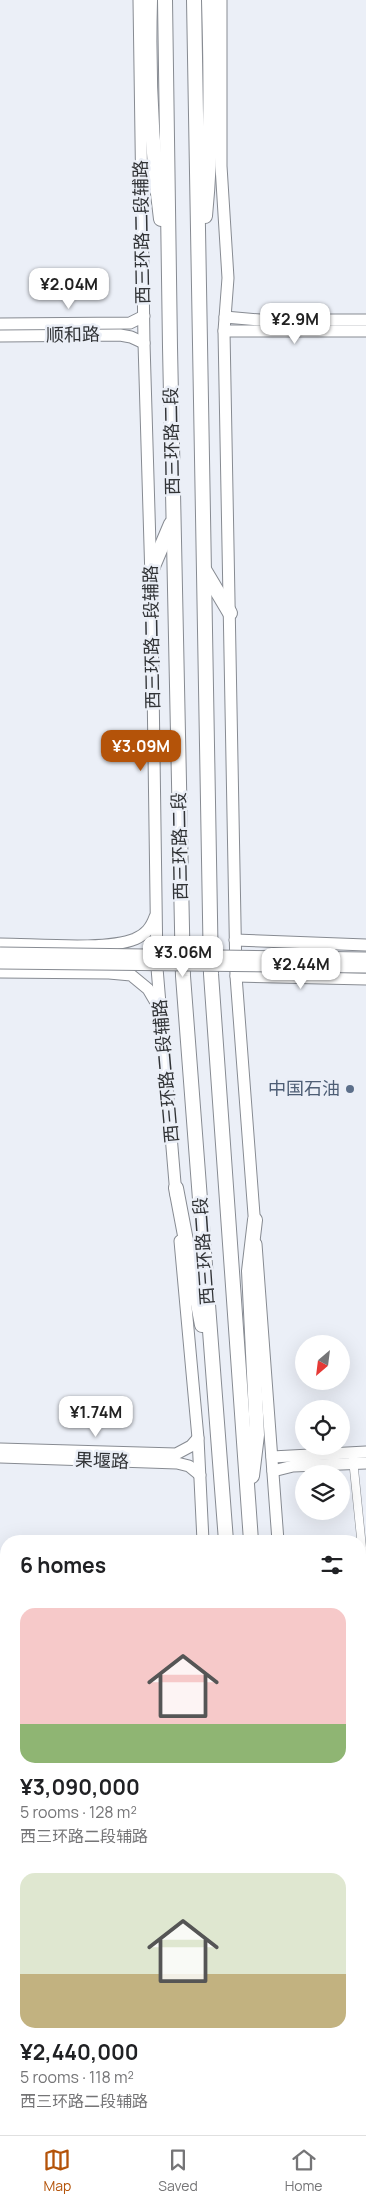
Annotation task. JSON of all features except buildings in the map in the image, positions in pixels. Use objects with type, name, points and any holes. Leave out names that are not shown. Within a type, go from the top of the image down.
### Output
[{"type":"highway","points":[[150,0],[149,57],[154,169],[169,281]]},
{"type":"highway","name":"西三环路二段","points":[[165,0],[173,519],[183,976],[226,1535]]},
{"type":"highway","name":"西三环路二段","points":[[194,0],[211,974],[250,1535]]},
{"type":"highway","points":[[199,281],[210,167],[212,109],[209,0]]},
{"type":"highway","points":[[151,571],[173,519]]},
{"type":"highway","points":[[204,569],[230,613]]},
{"type":"highway","points":[[176,1188],[214,1392]]},
{"type":"highway","points":[[248,1506],[258,1434],[249,1272],[254,1220]]},
{"type":"main road","name":"西三环路二段辅路","points":[[139,0],[157,968],[198,1438],[203,1535]]},
{"type":"main road","points":[[221,0],[221,166],[228,278],[224,332],[236,976],[278,1535]]},
{"type":"main road","name":"顺和路","points":[[0,324],[130,323],[144,316]]},
{"type":"main road","points":[[225,317],[260,320],[366,320]]},
{"type":"main road","points":[[224,332],[366,331]]},
{"type":"main road","name":"顺和路","points":[[0,336],[120,335],[131,336],[144,343]]},
{"type":"main road","points":[[0,944],[110,945],[134,939],[147,932],[156,916]]},
{"type":"main road","points":[[235,940],[366,944]]},
{"type":"main road","points":[[0,953],[366,958]]},
{"type":"main road","points":[[0,963],[366,967]]},
{"type":"main road","points":[[0,972],[110,972],[131,975],[148,988],[161,1014]]},
{"type":"main road","points":[[236,976],[366,979]]},
{"type":"main road","name":"果堰路","points":[[0,1449],[176,1454],[191,1446],[198,1438]]},
{"type":"main road","points":[[273,1470],[353,1457],[366,1452]]},
{"type":"main road","name":"果堰路","points":[[0,1457],[177,1463],[189,1466],[200,1475]]},
{"type":"main road","points":[[272,1457],[353,1457],[366,1463]]},
{"type":"street","points":[[353,1457],[361,1535]]},
{"type":"place","name":"中国石油","points":[[350,1089]]}]
